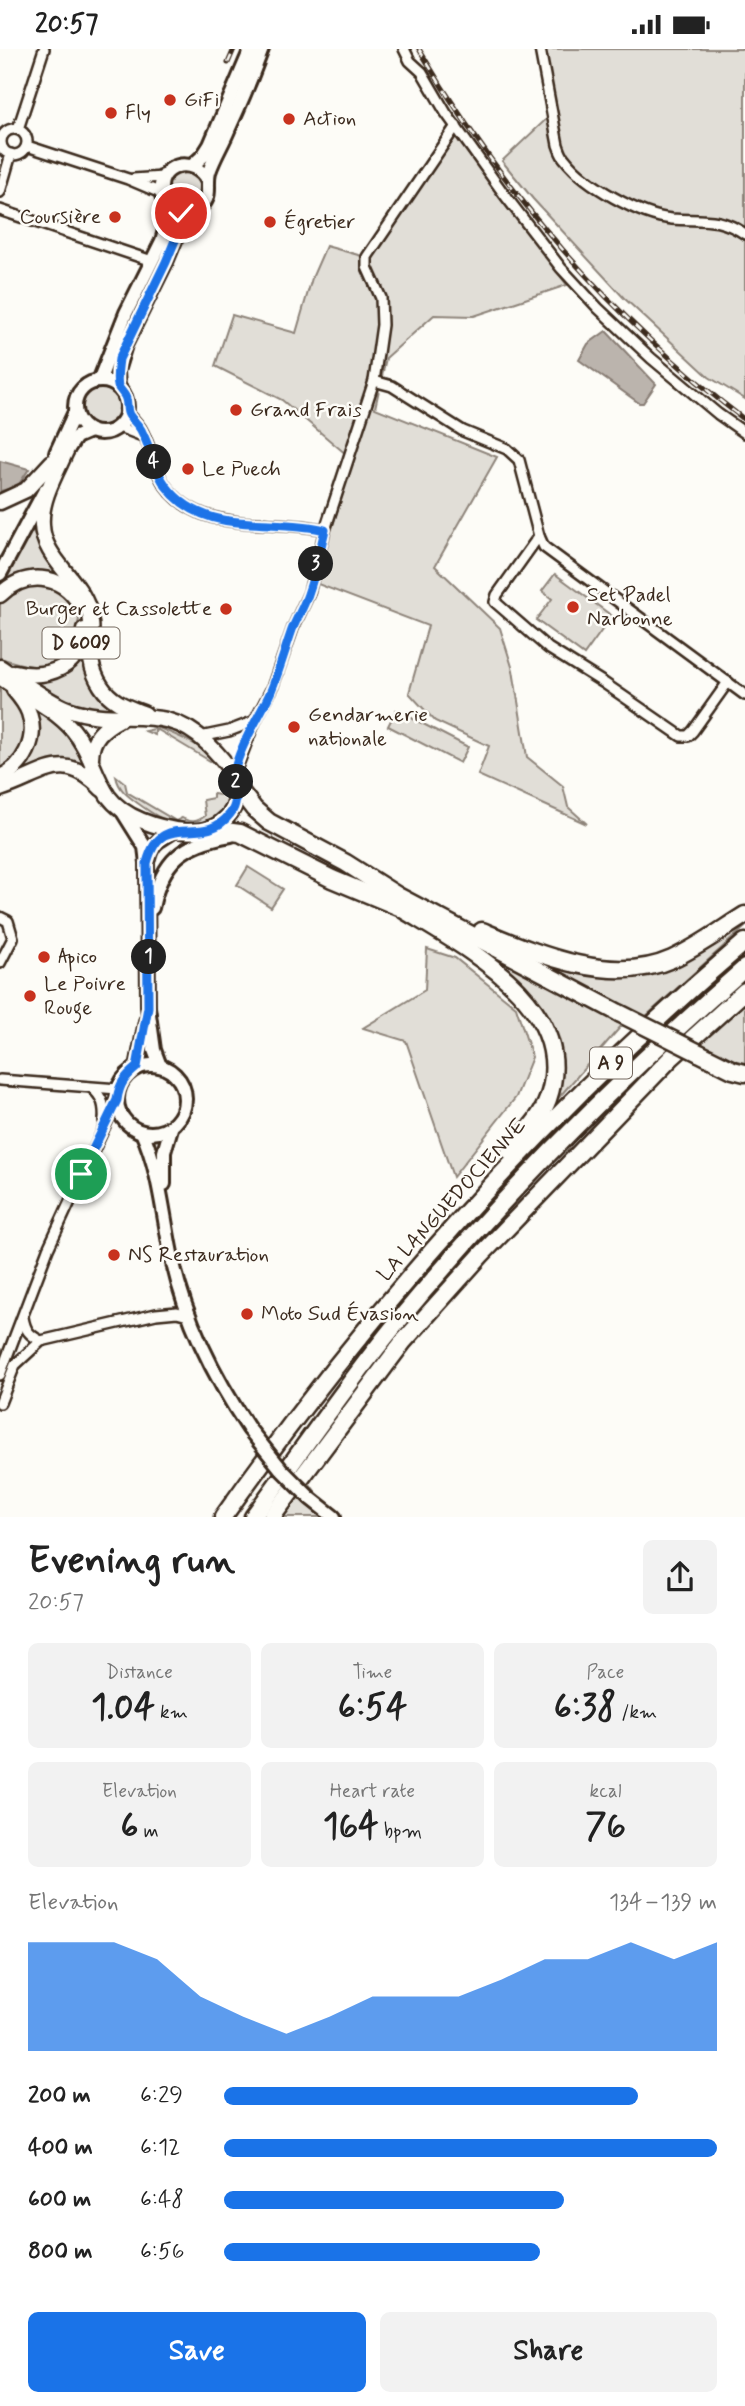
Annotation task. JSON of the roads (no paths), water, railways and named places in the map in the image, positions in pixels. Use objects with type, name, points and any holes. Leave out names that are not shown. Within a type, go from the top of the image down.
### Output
[{"type":"highway","points":[[235,781],[254,809],[269,822],[346,863],[482,958],[512,985],[536,1013],[548,1035],[554,1058],[548,1100],[540,1116],[505,1157],[485,1192]]},
{"type":"highway","points":[[210,829],[240,833],[332,879],[496,937],[593,967],[620,970],[652,966],[670,960],[745,915]]},
{"type":"highway","points":[[397,901],[733,1070],[745,1073]]},
{"type":"highway","name":"LA LANGUEDOCIENNE","points":[[223,1517],[360,1333],[485,1192],[619,1055],[745,942]]},
{"type":"highway","name":"LA LANGUEDOCIENNE","points":[[253,1517],[344,1389],[463,1247],[619,1083],[745,968]]},
{"type":"highway","points":[[272,1517],[403,1342],[473,1264],[672,1057],[745,991]]},
{"type":"main road","points":[[192,166],[210,145],[251,49]]},
{"type":"main road","points":[[118,387],[117,371],[125,345],[181,226],[207,197],[213,164],[262,49]]},
{"type":"main road","points":[[191,212],[181,213],[170,208],[161,193],[163,177],[173,168],[192,166],[201,171],[208,183]]},
{"type":"main road","points":[[99,381],[126,313],[162,241],[170,208]]},
{"type":"main road","points":[[0,574],[76,437],[90,431],[107,433],[119,427],[127,412],[125,396],[118,387],[99,381],[83,388],[75,401],[75,412],[78,421],[90,431]]},
{"type":"main road","points":[[0,561],[75,412]]},
{"type":"main road","points":[[67,449],[44,504],[42,534],[48,548],[83,594],[89,609],[89,656],[101,687],[114,702],[153,717]]},
{"type":"main road","points":[[0,502],[26,490],[52,462]]},
{"type":"main road","name":"D 6009","points":[[0,595],[8,587],[26,579],[54,582],[76,599],[81,607],[85,625],[84,636],[76,655],[54,672],[38,675],[2,673]]},
{"type":"main road","points":[[2,673],[57,714],[76,734],[91,758],[108,796]]},
{"type":"main road","points":[[0,777],[11,772],[20,763],[32,736],[29,711],[2,673]]},
{"type":"main road","name":"D 6009","points":[[2,673],[64,708],[89,716],[167,718],[185,725],[222,757],[235,781]]},
{"type":"main road","points":[[91,758],[91,747],[103,727],[121,718]]},
{"type":"main road","points":[[0,789],[53,768],[79,769],[123,812],[145,847],[149,929],[148,1007],[154,1050],[160,1066]]},
{"type":"main road","points":[[123,812],[175,830],[194,832],[210,829],[232,813],[235,781]]},
{"type":"main road","points":[[147,863],[151,849],[157,841],[175,830]]},
{"type":"main road","points":[[149,929],[162,874],[175,857],[206,839],[240,833]]},
{"type":"main road","points":[[137,1067],[148,1007]]},
{"type":"main road","points":[[163,1201],[164,1152],[171,1128],[181,1117],[185,1092],[179,1078],[171,1071],[152,1064],[137,1067],[125,1076],[117,1094],[119,1111],[127,1123],[142,1132],[152,1133],[171,1128]]},
{"type":"main road","points":[[142,1132],[152,1155],[182,1297],[208,1364],[248,1429],[281,1469],[334,1517]]},
{"type":"street","points":[[18,129],[44,49]]},
{"type":"street","points":[[404,49],[410,61],[422,72],[456,125],[561,268],[598,308],[651,358],[745,433]]},
{"type":"street","points":[[540,49],[558,145],[564,159],[583,177],[646,213],[671,219],[708,219],[730,224],[745,234]]},
{"type":"street","points":[[235,781],[255,721],[272,688],[293,628],[309,593],[325,530],[373,381],[382,325],[381,298],[367,267],[367,257],[456,125]]},
{"type":"street","points":[[18,129],[26,135],[27,146],[22,152],[11,154],[3,149],[1,137],[8,131],[18,129]]},
{"type":"street","points":[[27,146],[128,179],[161,193]]},
{"type":"street","points":[[0,192],[11,154]]},
{"type":"street","points":[[128,179],[163,177]]},
{"type":"street","points":[[0,210],[152,261]]},
{"type":"street","points":[[373,381],[392,386],[463,431],[507,449],[519,460],[544,547],[745,695]]},
{"type":"street","points":[[127,412],[140,427],[164,484],[193,510],[228,522],[258,525],[305,524],[325,530]]},
{"type":"street","points":[[119,427],[145,437]]},
{"type":"street","points":[[539,536],[497,594],[495,602],[548,648],[681,736],[688,736],[693,731],[727,682]]},
{"type":"street","points":[[201,737],[229,731],[255,721]]},
{"type":"street","points":[[0,917],[8,921],[13,938],[0,963]]},
{"type":"street","points":[[0,1080],[92,1088],[117,1094],[48,1249],[0,1375]]},
{"type":"street","points":[[92,1088],[99,1093],[104,1123]]},
{"type":"street","points":[[156,1314],[176,1304],[182,1297]]},
{"type":"street","points":[[0,1403],[15,1364],[41,1341],[156,1314],[177,1312],[188,1315]]},
{"type":"street","points":[[23,1315],[24,1327],[31,1336],[41,1341]]},
{"type":"railway","points":[[228,63],[234,49]]},
{"type":"railway","points":[[419,49],[487,154],[564,251],[649,339],[745,420]]},
{"type":"place","name":"GiFi","points":[[170,100]]},
{"type":"place","name":"Fly","points":[[111,113]]},
{"type":"place","name":"Action","points":[[289,119]]},
{"type":"place","name":"Coursière","points":[[115,217]]},
{"type":"place","name":"Égretier","points":[[270,222]]},
{"type":"place","name":"Grand Frais","points":[[236,410]]},
{"type":"place","name":"Le Puech","points":[[188,469]]},
{"type":"place","name":"Set Padel Narbonne","points":[[573,607]]},
{"type":"place","name":"Burger et Cassolette","points":[[226,609]]},
{"type":"place","name":"Gendarmerie nationale","points":[[294,727]]},
{"type":"place","name":"Apico","points":[[44,957]]},
{"type":"place","name":"Le Poivre Rouge","points":[[30,996]]},
{"type":"place","name":"NS Restauration","points":[[114,1255]]},
{"type":"place","name":"Moto Sud Évasion","points":[[247,1314]]}]
